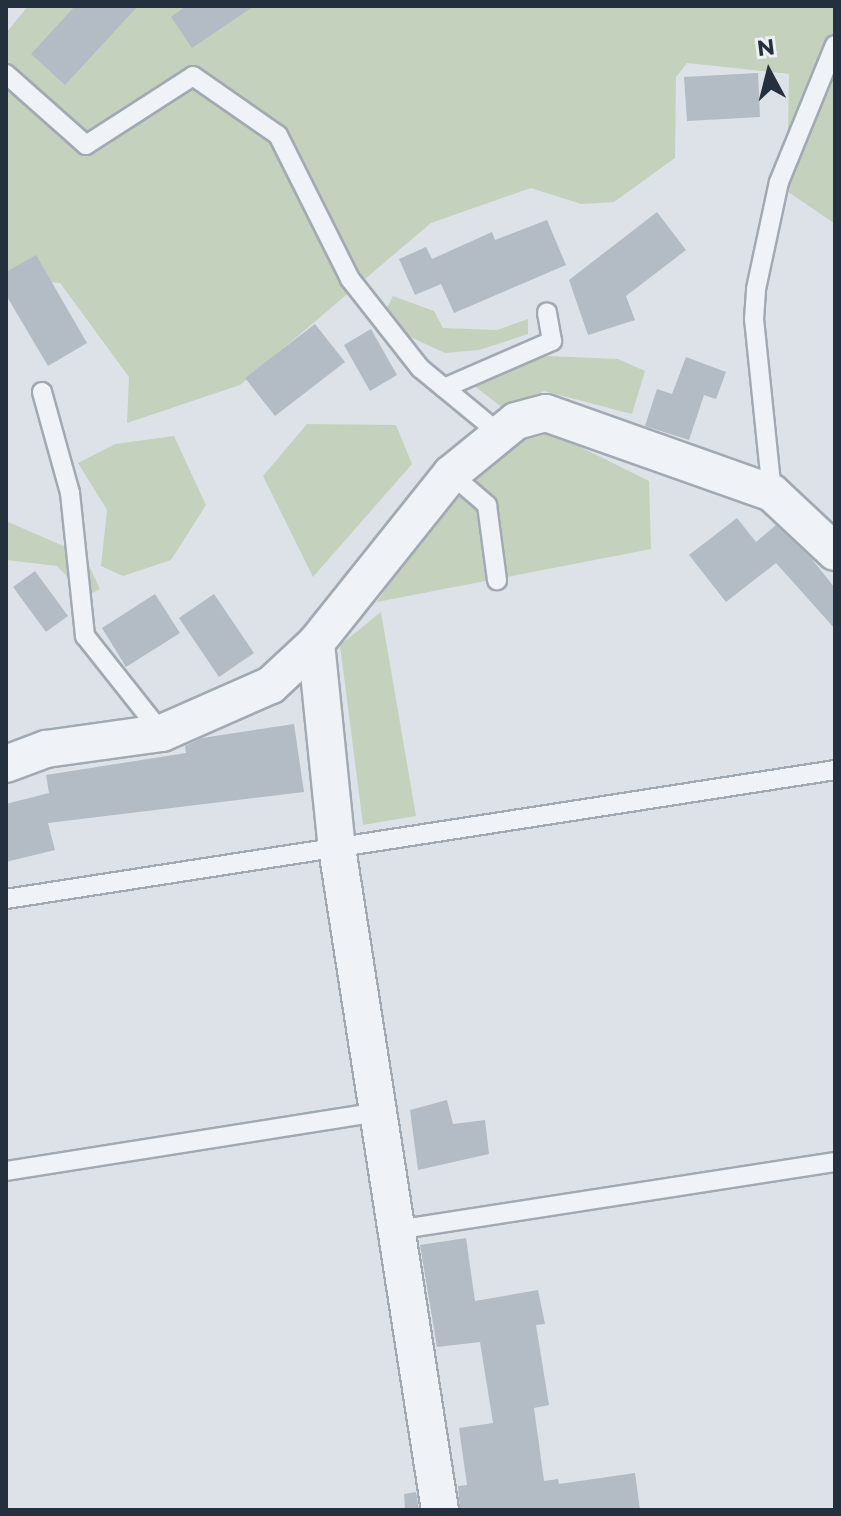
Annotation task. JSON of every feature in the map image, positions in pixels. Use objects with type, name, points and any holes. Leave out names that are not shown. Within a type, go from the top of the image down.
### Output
[{"type":"street","points":[[6,764],[46,749],[162,733],[221,711],[271,685],[316,643],[451,474],[516,421],[546,413],[772,493],[835,552]]},
{"type":"street","points":[[316,643],[337,848],[440,1510]]},
{"type":"lane","points":[[772,493],[754,319],[756,289],[779,182],[835,45]]},
{"type":"lane","points":[[6,74],[86,145],[193,76],[278,135],[350,279],[420,368],[500,434]]},
{"type":"lane","points":[[444,388],[552,341],[547,312]]},
{"type":"lane","points":[[42,392],[70,493],[85,636],[162,733]]},
{"type":"lane","points":[[451,474],[487,505],[497,580]]},
{"type":"lane","points":[[6,899],[835,770]]},
{"type":"lane","points":[[6,1171],[378,1112]]},
{"type":"lane","points":[[396,1230],[835,1162]]},
{"type":"green space","points":[[28,6],[835,6],[835,224],[787,191],[789,74],[687,63],[676,77],[675,158],[614,202],[581,204],[531,188],[431,223],[240,385],[127,423],[129,377],[60,283],[6,279],[6,33]]},
{"type":"green space","points":[[393,296],[434,311],[443,328],[497,330],[528,319],[528,334],[479,350],[445,353],[404,334],[384,314]]},
{"type":"green space","points":[[548,356],[618,359],[645,371],[632,414],[544,391],[504,409],[472,384],[504,364]]},
{"type":"green space","points":[[307,424],[396,425],[412,464],[313,577],[263,476]]},
{"type":"green space","points":[[552,433],[649,481],[651,549],[377,602],[478,452]]},
{"type":"green space","points":[[174,436],[206,505],[171,560],[123,576],[101,566],[107,510],[78,463],[115,444]]},
{"type":"green space","points":[[6,521],[84,555],[100,589],[86,596],[57,566],[6,560]]},
{"type":"green space","points":[[381,612],[416,816],[363,825],[340,645]]},
{"type":"building","points":[[75,6],[138,6],[65,85],[31,54]]},
{"type":"building","points":[[186,6],[254,6],[192,48],[171,17]]},
{"type":"building","points":[[758,73],[760,117],[687,121],[684,77]]},
{"type":"building","points":[[657,212],[686,250],[626,296],[635,320],[588,335],[569,280]]},
{"type":"building","points":[[547,220],[566,265],[454,313],[441,284],[415,295],[399,259],[426,247],[432,259],[492,232],[495,240]]},
{"type":"building","points":[[36,255],[87,343],[48,366],[6,295],[6,272]]},
{"type":"building","points":[[315,324],[345,362],[275,416],[245,378]]},
{"type":"building","points":[[371,329],[397,375],[370,391],[344,345]]},
{"type":"building","points":[[686,357],[726,372],[716,399],[704,395],[689,440],[645,426],[657,389],[672,394]]},
{"type":"building","points":[[737,518],[756,542],[776,525],[811,558],[835,588],[835,629],[776,563],[726,602],[689,555]]},
{"type":"building","points":[[35,571],[68,616],[46,632],[13,587]]},
{"type":"building","points":[[155,594],[180,633],[126,667],[102,628]]},
{"type":"building","points":[[214,594],[254,653],[219,677],[179,618]]},
{"type":"building","points":[[294,724],[304,792],[48,823],[55,850],[6,862],[6,804],[49,793],[46,775],[186,753],[185,746],[202,738]]},
{"type":"building","points":[[447,1100],[453,1124],[485,1120],[489,1154],[418,1170],[410,1110]]},
{"type":"building","points":[[466,1238],[475,1301],[538,1290],[545,1324],[536,1325],[549,1405],[534,1408],[544,1481],[558,1479],[559,1484],[635,1473],[640,1510],[460,1510],[458,1486],[467,1485],[459,1428],[493,1423],[480,1342],[437,1347],[420,1245]]},
{"type":"building","points":[[416,1492],[419,1510],[405,1510],[404,1494]]}]
